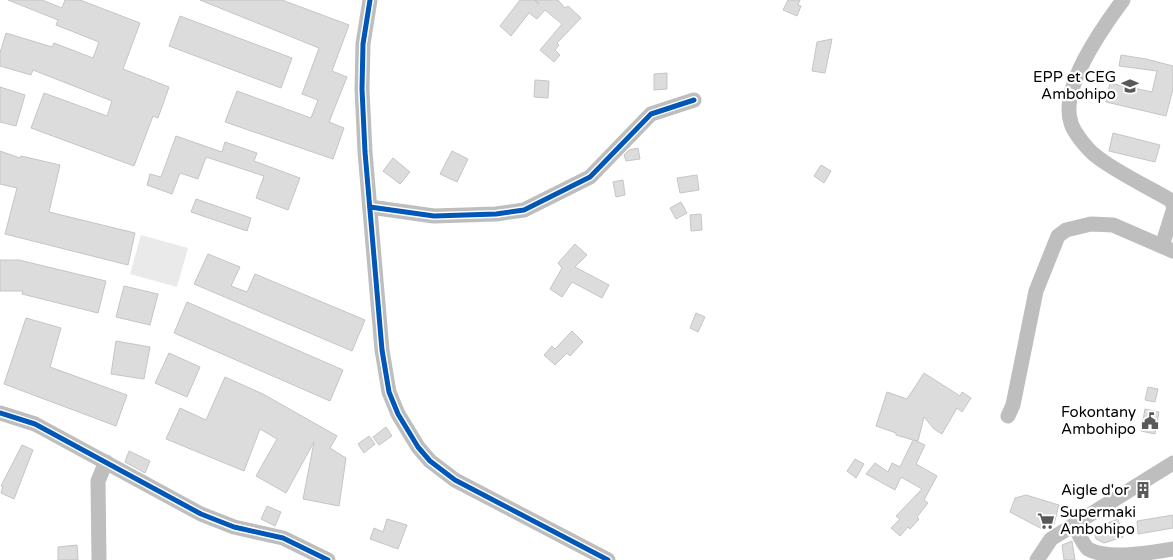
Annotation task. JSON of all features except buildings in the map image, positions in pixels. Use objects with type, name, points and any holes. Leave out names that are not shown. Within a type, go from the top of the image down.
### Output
[{"type":"street","points":[[370,0],[363,44],[362,89],[382,350],[389,392],[398,414],[418,447],[430,461],[455,480],[608,560]]},
{"type":"street","points":[[1123,0],[1090,48],[1083,62],[1069,101],[1071,123],[1096,156],[1172,201],[1173,206]]},
{"type":"street","points":[[370,207],[434,216],[496,214],[524,210],[590,177],[651,114],[694,100]]},
{"type":"street","points":[[1008,416],[1013,405],[1036,291],[1058,236],[1066,230],[1091,224],[1113,225],[1168,249],[1173,211]]},
{"type":"street","points":[[0,414],[35,424],[201,514],[234,528],[283,538],[328,560]]},
{"type":"street","points":[[100,560],[98,481],[106,462]]},
{"type":"street","points":[[1037,560],[1051,538],[1173,463]]},
{"type":"street","points":[[1074,525],[1087,548],[1098,556],[1112,558],[1173,549]]},
{"type":"shaded area","points":[[141,235],[188,248],[177,287],[130,274]]},
{"type":"cycle path","points":[[370,0],[363,44],[362,89],[365,152],[382,350],[389,392],[398,414],[418,447],[430,461],[455,480],[608,560]]},
{"type":"cycle path","points":[[370,207],[434,216],[496,214],[524,210],[590,177],[651,114],[694,100]]},
{"type":"cycle path","points":[[0,413],[35,424],[201,514],[234,527],[283,538],[328,560]]},
{"type":"place","name":"EPP et CEG Ambohipo","points":[[1130,86]]},
{"type":"place","name":"Fokontany Ambohipo","points":[[1150,421]]},
{"type":"place","name":"Aigle d'or","points":[[1143,490]]},
{"type":"place","name":"Supermaki Ambohipo","points":[[1046,521]]}]
